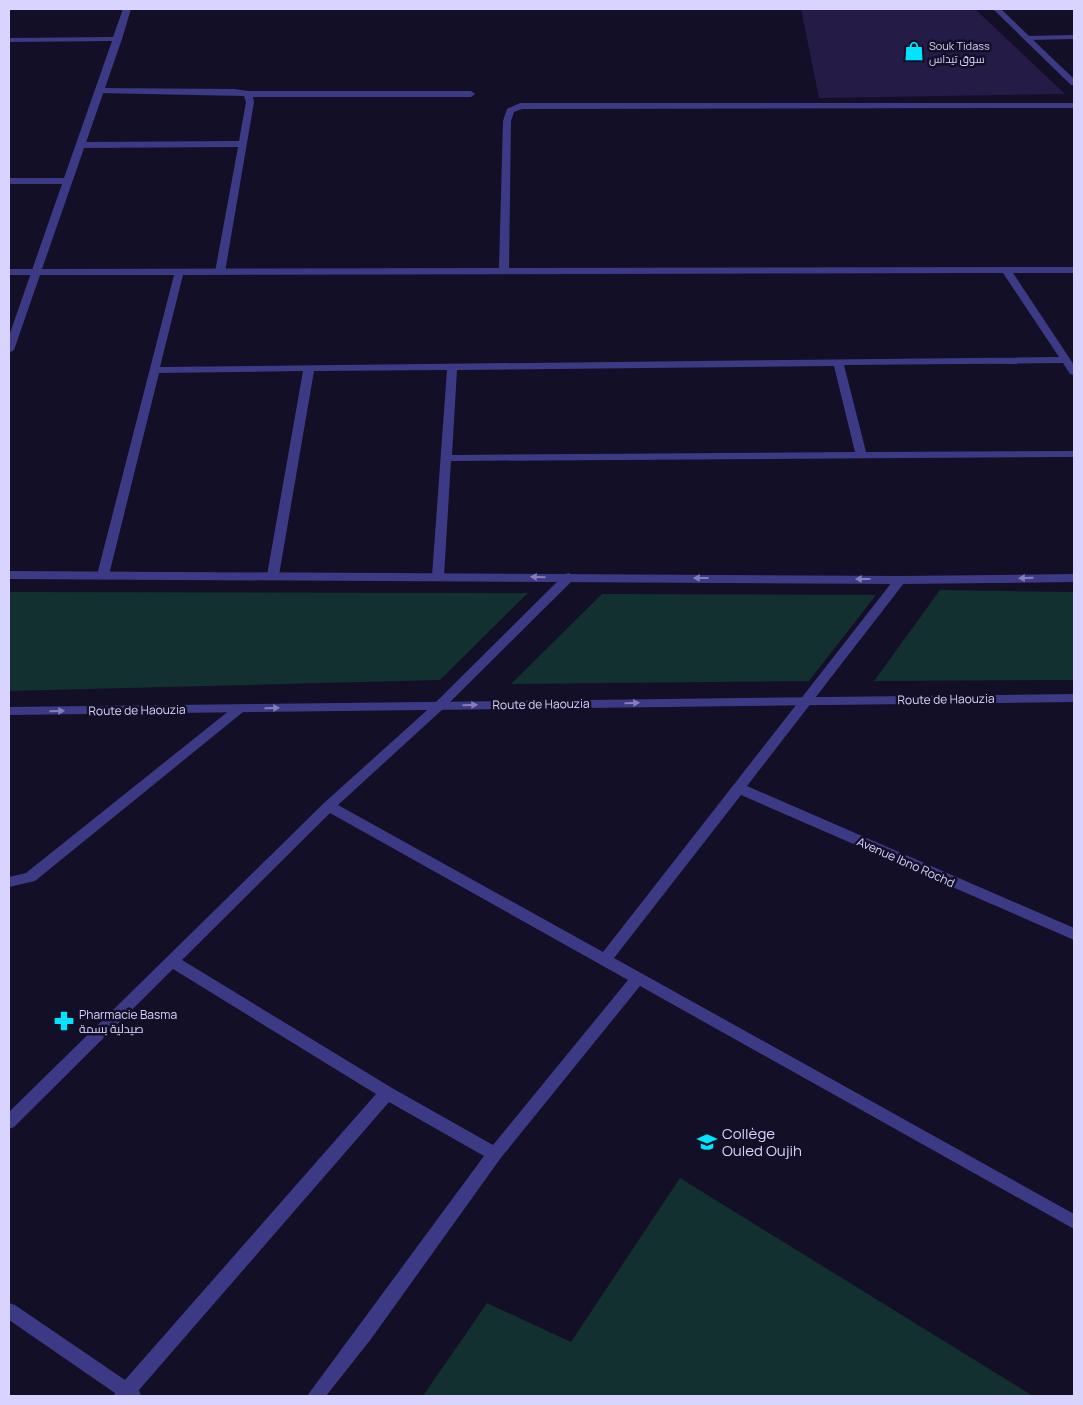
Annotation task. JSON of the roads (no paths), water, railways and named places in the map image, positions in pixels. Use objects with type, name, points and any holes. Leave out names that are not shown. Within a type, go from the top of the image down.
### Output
[{"type":"street","points":[[9,350],[127,9]]},
{"type":"street","points":[[996,9],[1074,83]]},
{"type":"street","points":[[1027,38],[1074,37]]},
{"type":"street","points":[[9,40],[118,39]]},
{"type":"street","points":[[99,91],[234,92],[248,94],[471,94]]},
{"type":"street","points":[[220,272],[250,102],[248,94]]},
{"type":"street","points":[[504,271],[507,121],[510,111],[520,106],[1074,105]]},
{"type":"street","points":[[80,144],[243,144]]},
{"type":"street","points":[[9,181],[68,181]]},
{"type":"street","points":[[1006,270],[1074,372]]},
{"type":"street","points":[[9,272],[1074,270]]},
{"type":"street","points":[[103,575],[179,272]]},
{"type":"street","points":[[154,370],[1066,360]]},
{"type":"street","points":[[838,363],[861,455]]},
{"type":"street","points":[[438,576],[452,367]]},
{"type":"street","points":[[273,576],[309,368]]},
{"type":"street","points":[[445,458],[1074,454]]},
{"type":"street","points":[[9,576],[438,576],[900,580],[1074,578]]},
{"type":"street","points":[[9,1122],[329,806],[439,706],[569,577]]},
{"type":"street","points":[[606,960],[900,580]]},
{"type":"street","name":"Route de Haouzia","points":[[9,711],[1074,698]]},
{"type":"street","points":[[9,882],[30,877],[239,709]]},
{"type":"street","name":"Avenue Ibno Rochd","points":[[738,788],[1074,934]]},
{"type":"street","points":[[329,806],[1074,1222]]},
{"type":"street","points":[[172,961],[387,1093],[495,1154]]},
{"type":"street","points":[[316,1396],[365,1333],[495,1154],[638,978]]},
{"type":"street","points":[[9,1311],[127,1395],[387,1093]]},
{"type":"place","name":"Souk Tidass سوق تيداس","points":[[914,51]]},
{"type":"place","name":"Pharmacie Basma صيدلية بسمة","points":[[64,1021]]},
{"type":"place","name":"Collège Ouled Oujih","points":[[707,1142]]}]
